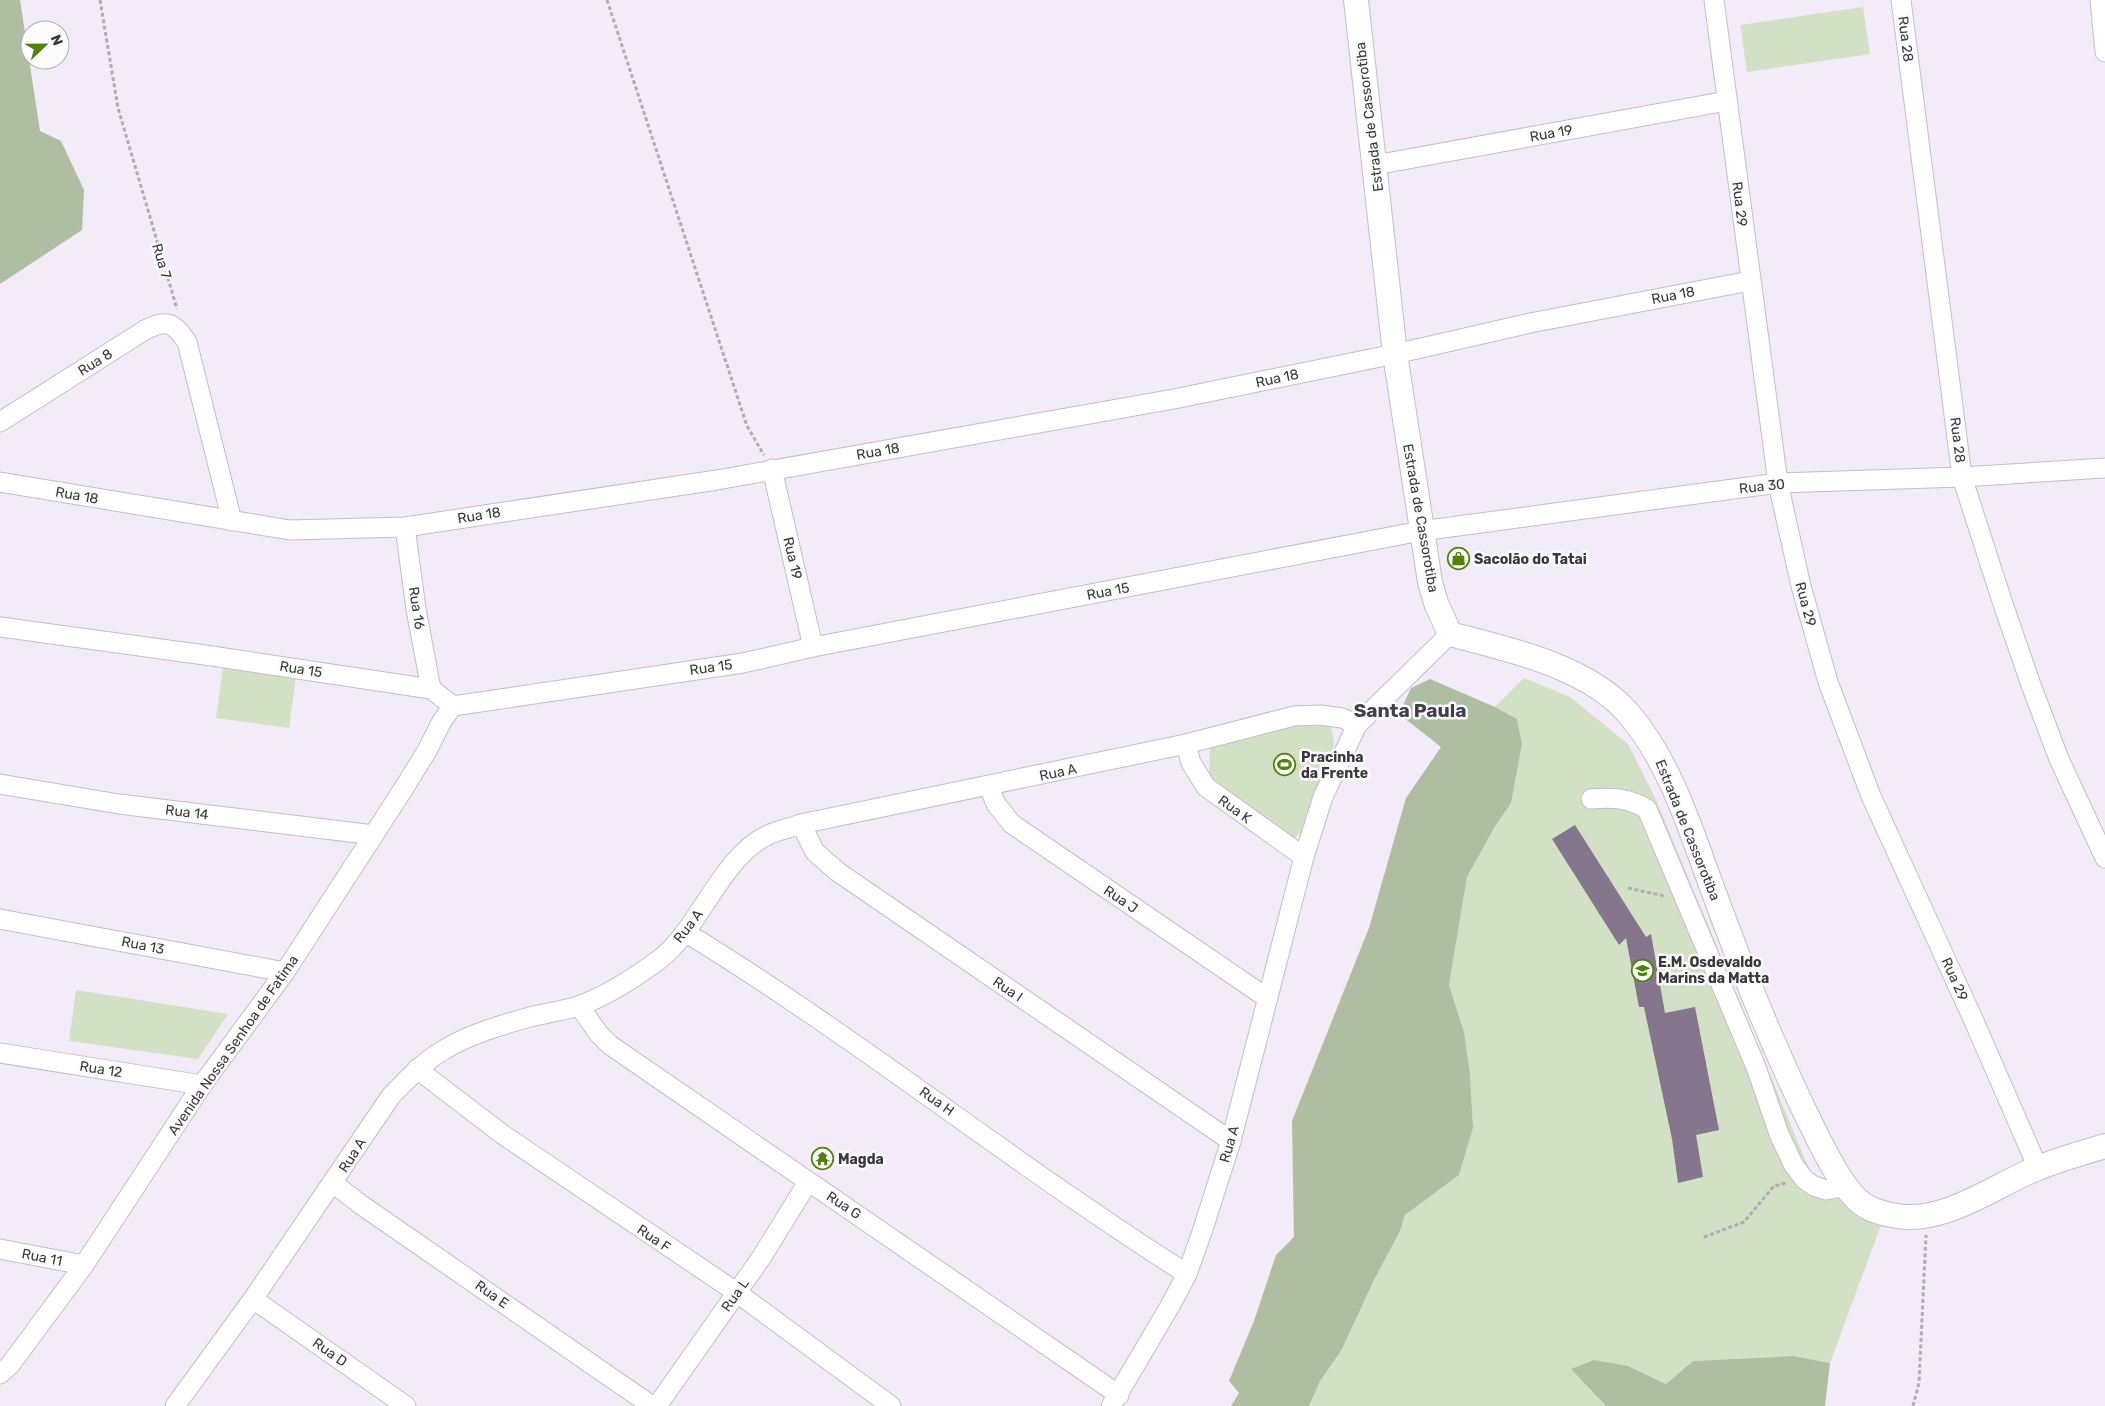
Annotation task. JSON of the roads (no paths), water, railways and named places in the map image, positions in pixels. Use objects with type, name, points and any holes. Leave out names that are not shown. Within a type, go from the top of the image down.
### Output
[{"type":"main road","name":"Estrada de Cassorotiba","points":[[1356,0],[1395,354],[1421,531],[1434,596],[1450,634],[1540,659],[1592,684],[1626,711],[1655,749],[1682,809],[1736,952],[1797,1094],[1818,1138],[1859,1202],[1875,1210],[1898,1216],[1926,1217],[1977,1197],[2038,1168],[2105,1146]]},
{"type":"street","name":"Rua 29","points":[[1714,0],[1778,483],[1801,586],[1828,682],[1871,796],[1973,1019],[2038,1168]]},
{"type":"street","name":"Rua 28","points":[[1901,0],[1962,477],[2002,604],[2031,685],[2060,759],[2105,858]]},
{"type":"street","points":[[2100,0],[2105,52]]},
{"type":"street","name":"Rua 19","points":[[1375,165],[1727,101]]},
{"type":"street","name":"Rua 18","points":[[0,482],[290,530],[405,527],[772,469],[1174,399],[1395,354],[1530,323],[1750,281]]},
{"type":"street","name":"Rua 8","points":[[0,422],[156,325],[163,322],[171,324],[178,329],[187,342],[232,521]]},
{"type":"street","name":"Rua 30","points":[[1421,531],[1778,483],[1962,477],[2105,468]]},
{"type":"street","name":"Rua 19","points":[[772,469],[813,647]]},
{"type":"street","name":"Rua 16","points":[[405,527],[416,609],[431,689]]},
{"type":"street","name":"Rua 15","points":[[0,627],[431,689],[453,706],[743,662],[1421,531]]},
{"type":"street","name":"Rua A","points":[[1115,1400],[1187,1274],[1231,1140],[1304,857],[1323,796],[1357,726],[1450,634]]},
{"type":"street","name":"Avenida Nossa Senhoa de Fatima","points":[[0,1374],[10,1365],[84,1265],[202,1085],[285,972],[413,774],[442,721],[453,706]]},
{"type":"street","name":"Rua A","points":[[175,1406],[334,1183],[391,1096],[417,1069],[441,1051],[463,1040],[530,1017],[579,1006],[628,981],[661,958],[685,932],[730,868],[750,847],[768,835],[801,824],[989,787],[1186,744],[1294,716],[1320,715],[1342,718],[1357,726]]},
{"type":"street","name":"Rua K","points":[[1186,744],[1192,763],[1206,787],[1304,857]]},
{"type":"street","name":"Rua 14","points":[[0,784],[120,804],[374,835]]},
{"type":"street","name":"Rua J","points":[[989,787],[996,804],[1012,824],[1267,998]]},
{"type":"street","points":[[1591,799],[1618,797],[1632,801],[1647,809],[1756,1067],[1779,1134],[1793,1164],[1804,1179],[1814,1186],[1826,1190],[1847,1186]]},
{"type":"street","name":"Rua I","points":[[801,824],[815,852],[838,872],[1231,1140]]},
{"type":"street","name":"Rua 13","points":[[0,918],[285,972]]},
{"type":"street","name":"Rua H","points":[[685,932],[764,980],[1123,1234],[1187,1274]]},
{"type":"street","name":"Rua G","points":[[579,1006],[598,1034],[610,1045],[916,1254],[1115,1400]]},
{"type":"street","name":"Rua 12","points":[[0,1054],[202,1085]]},
{"type":"street","name":"Rua F","points":[[417,1069],[502,1134],[736,1292],[891,1406]]},
{"type":"street","name":"Rua L","points":[[657,1406],[761,1258],[808,1182]]},
{"type":"street","name":"Rua E","points":[[334,1183],[360,1204],[652,1406]]},
{"type":"street","name":"Rua 11","points":[[0,1249],[84,1265]]},
{"type":"street","name":"Rua D","points":[[253,1299],[406,1406]]},
{"type":"place","name":"Sacolão do Tatai","points":[[1458,559]]},
{"type":"place","name":"Pracinha da Frente","points":[[1285,765]]},
{"type":"place","name":"E.M. Osdevaldo Marins da Matta","points":[[1642,970]]},
{"type":"place","name":"Magda","points":[[822,1159]]},
{"type":"district","name":"Santa Paula","points":[[1410,710]]}]
